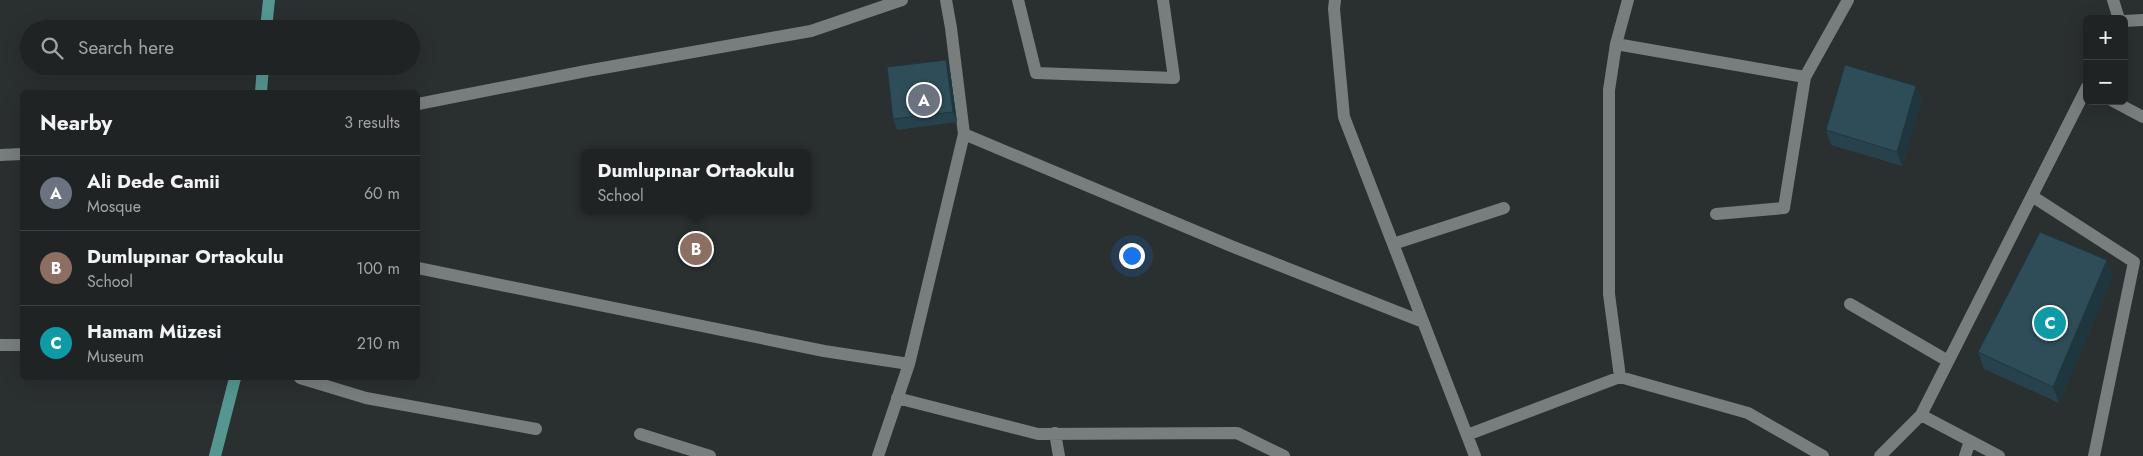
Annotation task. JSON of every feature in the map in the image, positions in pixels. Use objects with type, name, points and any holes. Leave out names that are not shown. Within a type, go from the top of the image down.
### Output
[{"type":"main road","points":[[267,20],[269,0]]},
{"type":"main road","points":[[261,90],[262,75]]},
{"type":"main road","points":[[216,456],[235,380]]},
{"type":"street","points":[[420,104],[586,71],[811,31],[902,0]]},
{"type":"street","points":[[878,456],[909,364],[964,134],[946,0]]},
{"type":"street","points":[[1018,0],[1036,73],[1174,78],[1163,0]]},
{"type":"street","points":[[1335,0],[1334,9],[1344,118],[1475,456]]},
{"type":"street","points":[[1620,376],[1609,294],[1609,90],[1616,44],[1628,0]]},
{"type":"street","points":[[1716,214],[1784,208],[1806,77],[1848,0]]},
{"type":"street","points":[[2113,0],[2118,15]]},
{"type":"street","points":[[2128,22],[2143,20]]},
{"type":"street","points":[[1616,44],[1806,77]]},
{"type":"street","points":[[1880,456],[1921,415],[2083,96]]},
{"type":"street","points":[[2120,105],[2143,117]]},
{"type":"street","points":[[964,134],[1231,246],[1423,322]]},
{"type":"street","points":[[0,155],[20,154]]},
{"type":"street","points":[[2032,196],[2134,262],[2094,456]]},
{"type":"street","points":[[1393,244],[1504,208]]},
{"type":"street","points":[[420,268],[824,351],[909,364]]},
{"type":"street","points":[[1850,304],[1948,361]]},
{"type":"street","points":[[0,344],[20,345]]},
{"type":"street","points":[[1467,435],[1620,376],[1748,413],[1823,456]]},
{"type":"street","points":[[307,380],[366,398],[536,429]]},
{"type":"street","points":[[897,398],[1038,434],[1237,433],[1284,456]]},
{"type":"street","points":[[1921,415],[1999,456]]},
{"type":"street","points":[[1055,433],[1058,456]]},
{"type":"street","points":[[640,434],[710,456]]},
{"type":"street","points":[[1965,456],[1970,440]]},
{"type":"building","points":[[946,60],[953,112],[893,119],[887,67]]},
{"type":"building","points":[[1845,65],[1916,86],[1897,152],[1826,130]]},
{"type":"building","points":[[2040,232],[2107,260],[2053,387],[1978,352]]},
{"type":"place","name":"Ali Dede Camii","points":[[924,100]]},
{"type":"place","name":"Dumlupınar Ortaokulu","points":[[696,249]]},
{"type":"place","name":"Hamam Müzesi","points":[[2050,323]]}]
